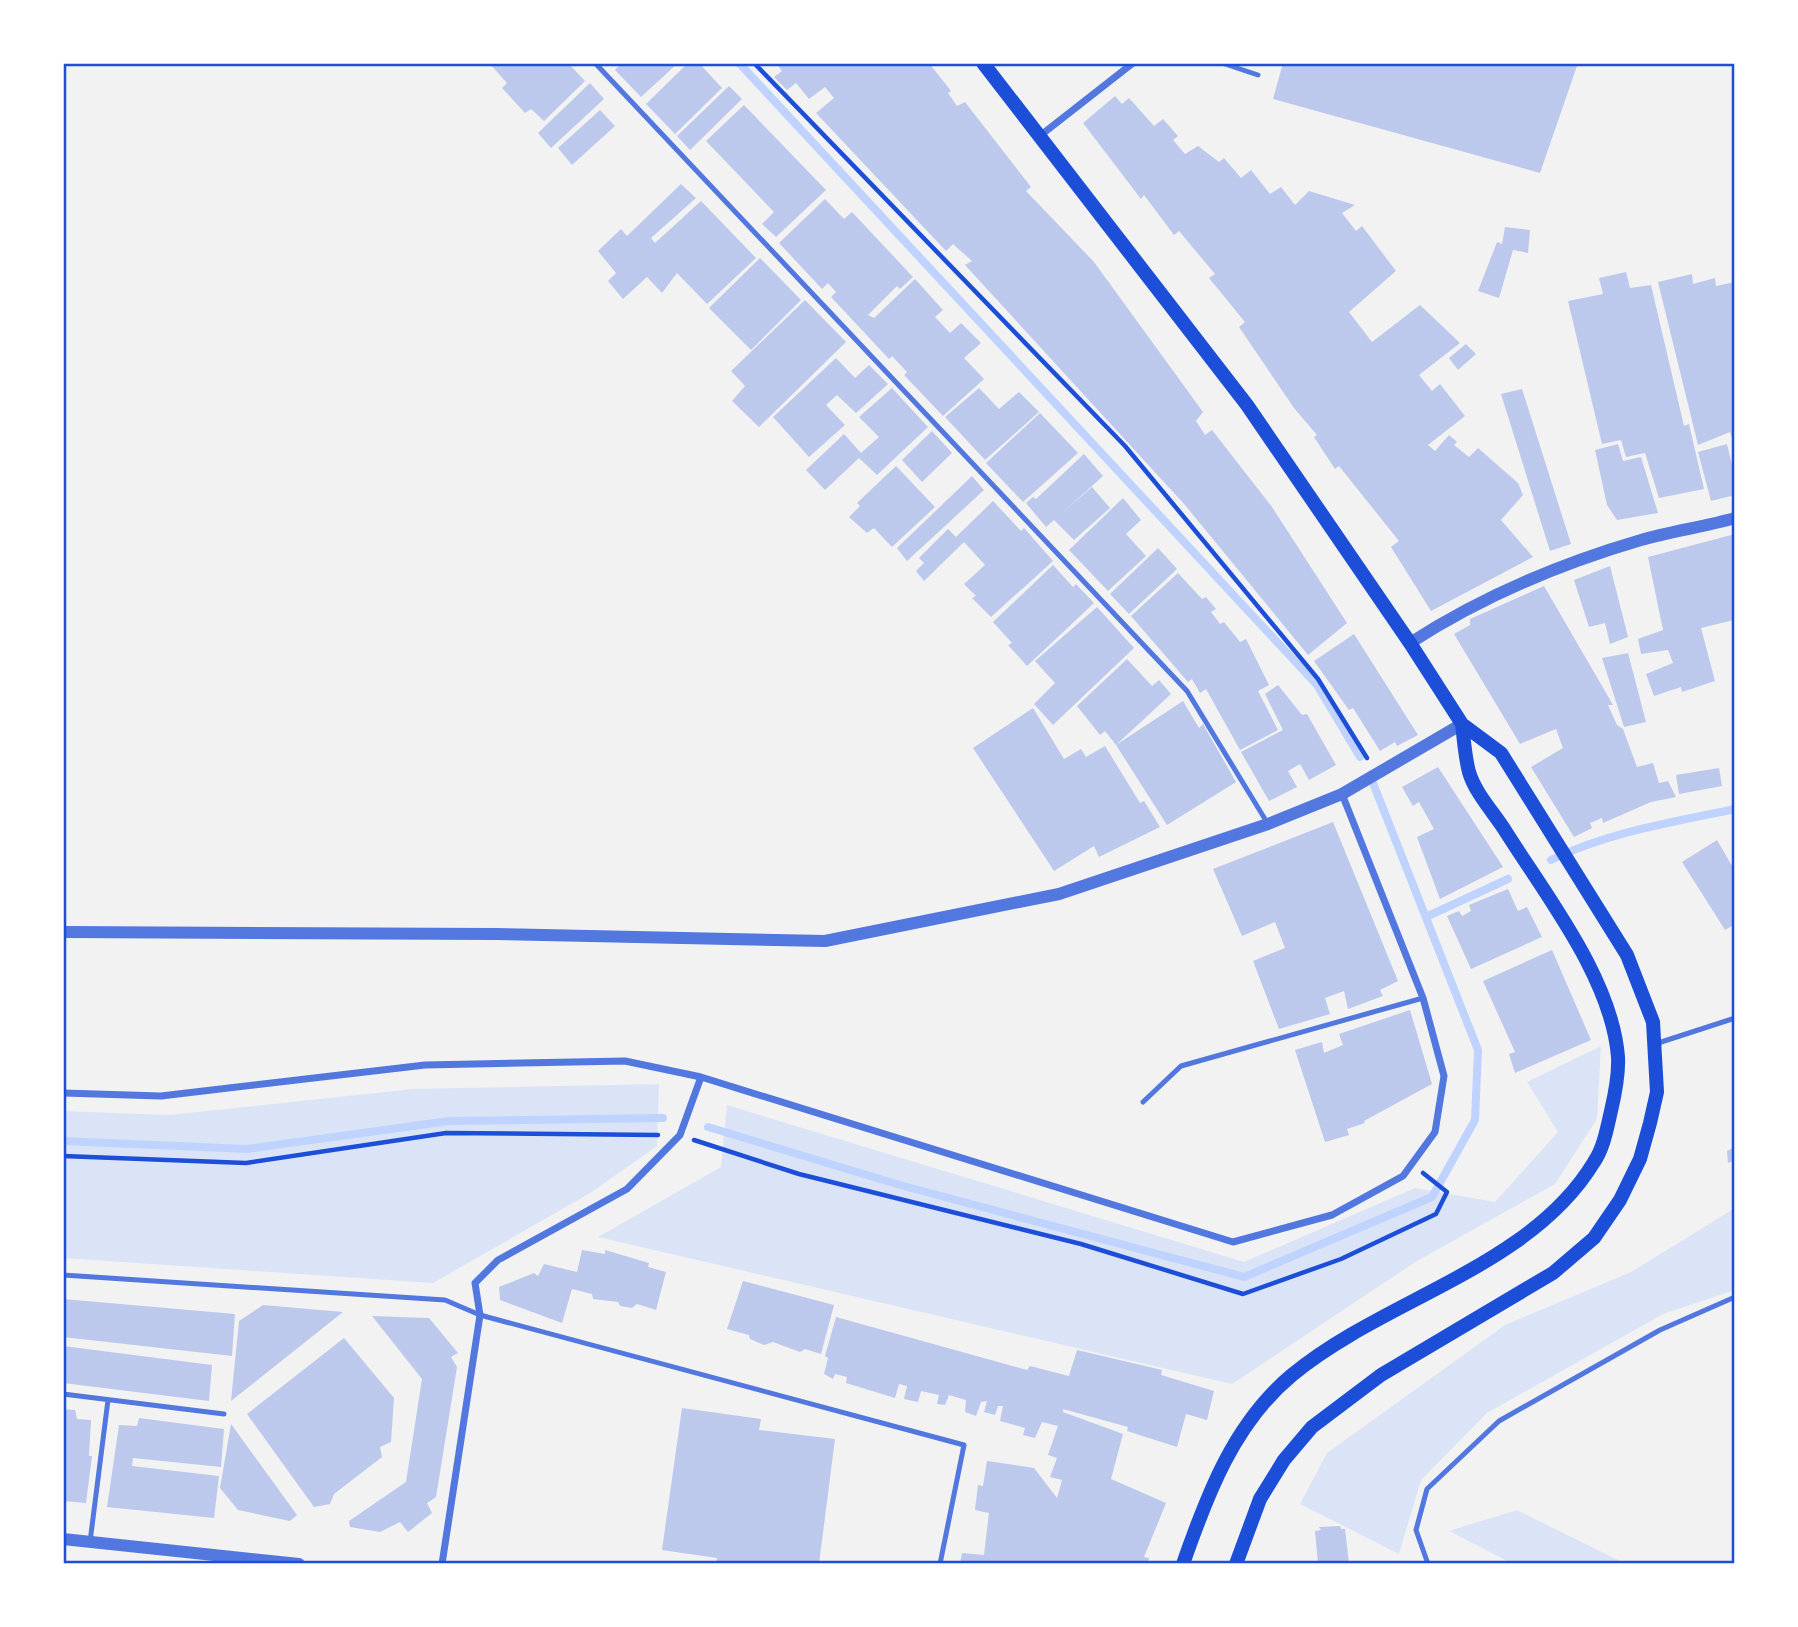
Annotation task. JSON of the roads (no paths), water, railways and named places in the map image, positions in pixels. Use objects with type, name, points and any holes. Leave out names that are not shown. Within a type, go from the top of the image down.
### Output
[{"type":"main road","points":[[983,63],[1247,405],[1410,643],[1462,724],[1501,753],[1574,866],[1627,955],[1646,1000],[1656,1044],[1657,1092],[1640,1159],[1620,1200],[1594,1237],[1553,1273],[1381,1375],[1312,1427],[1284,1460],[1260,1499],[1236,1564]]},
{"type":"main road","points":[[1183,1564],[1212,1485],[1232,1445],[1291,1376],[1348,1336],[1519,1240],[1558,1207],[1595,1161],[1605,1137],[1614,1101],[1618,1058],[1612,1021],[1594,976],[1566,926],[1469,775],[1462,724]]},
{"type":"street","points":[[1041,135],[1133,63]]},
{"type":"street","points":[[1410,643],[1458,612],[1565,564],[1642,540],[1735,518]]},
{"type":"street","points":[[63,932],[495,934],[825,940],[1059,894],[1268,824],[1342,794],[1462,724]]},
{"type":"street","points":[[63,1093],[161,1096],[439,1065],[625,1061],[701,1077],[1233,1242],[1332,1215],[1403,1176],[1435,1132],[1444,1076],[1423,998],[1342,794]]},
{"type":"street","points":[[442,1564],[480,1315],[475,1283],[499,1260],[627,1189],[680,1135],[701,1077]]},
{"type":"street","points":[[63,1539],[299,1564]]},
{"type":"lane","points":[[595,63],[1187,691],[1268,824]]},
{"type":"lane","points":[[1222,63],[1258,75]]},
{"type":"lane","points":[[1143,1102],[1181,1066],[1423,998]]},
{"type":"lane","points":[[1656,1044],[1735,1018]]},
{"type":"lane","points":[[63,1275],[445,1300],[480,1315],[964,1444],[940,1564]]},
{"type":"lane","points":[[1427,1564],[1416,1530],[1427,1489],[1499,1420],[1660,1330],[1735,1297]]},
{"type":"lane","points":[[63,1394],[224,1414]]},
{"type":"lane","points":[[90,1542],[108,1400]]},
{"type":"waterway","points":[[739,63],[1317,685],[1360,757]]},
{"type":"waterway","points":[[708,1127],[900,1185],[1244,1277],[1432,1197],[1475,1120],[1478,1050],[1373,783]]},
{"type":"waterway","points":[[1551,860],[1618,835],[1735,809]]},
{"type":"waterway","points":[[1426,917],[1508,879]]},
{"type":"waterway","points":[[63,1141],[247,1149],[449,1121],[663,1118]]}]
